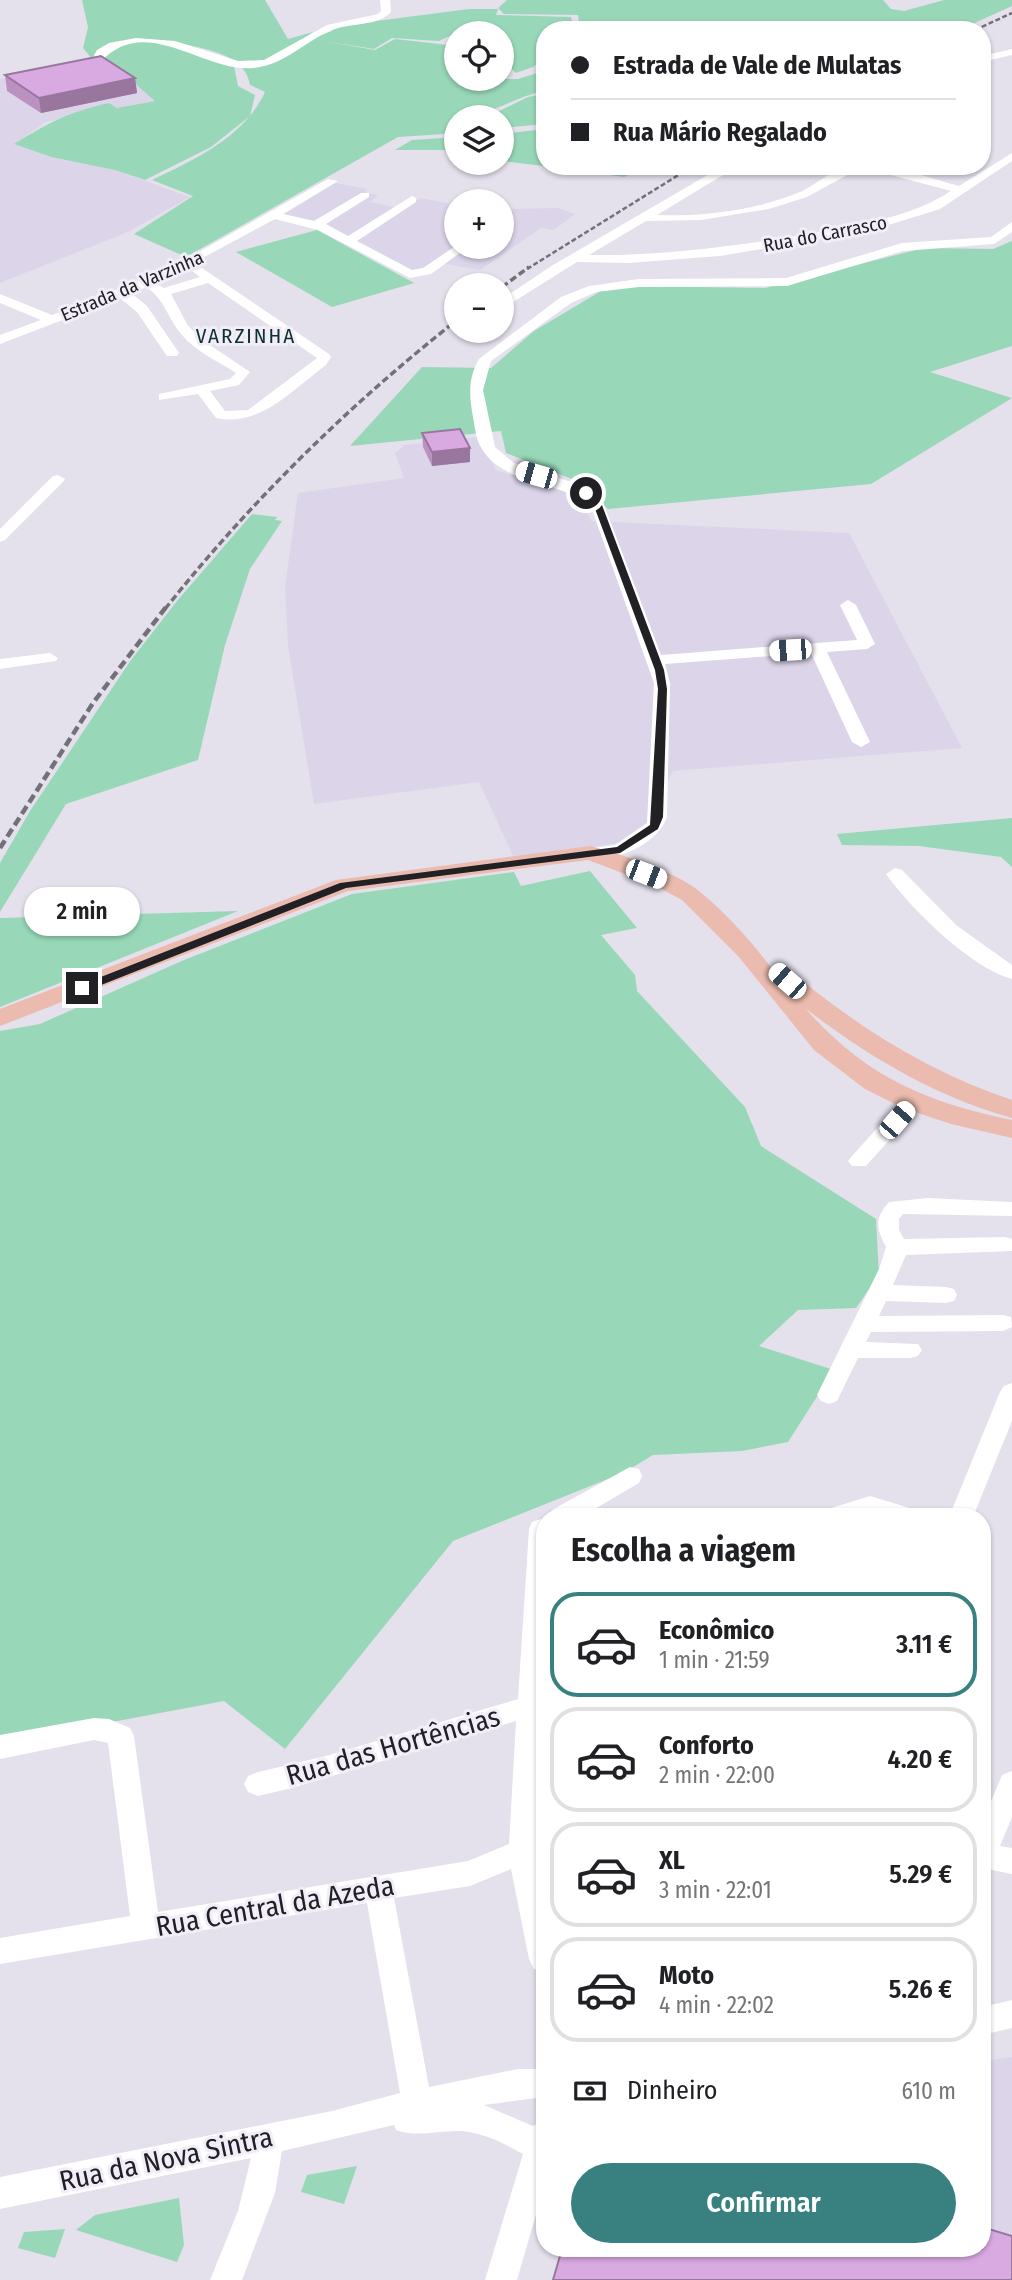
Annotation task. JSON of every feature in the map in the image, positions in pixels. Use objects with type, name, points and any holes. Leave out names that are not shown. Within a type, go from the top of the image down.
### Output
[{"type":"main road","points":[[0,1018],[160,958],[309,897],[352,883],[590,853],[662,880],[690,895],[747,952],[842,1024],[913,1068],[957,1089],[1012,1109]]},
{"type":"main road","points":[[747,952],[772,986],[823,1044],[887,1089],[912,1102],[1012,1129]]},
{"type":"main road","points":[[887,1089],[911,1084],[914,1078],[913,1068]]},
{"type":"main road","points":[[941,1111],[938,1097],[945,1091],[957,1089]]},
{"type":"street","points":[[67,68],[107,48],[121,44],[152,42],[184,47],[237,65],[266,63],[289,55],[321,31],[381,16],[386,12],[385,0]]},
{"type":"street","points":[[991,57],[1012,52]]},
{"type":"street","name":"Rua do Carrasco","points":[[991,170],[1007,159]]},
{"type":"street","points":[[514,297],[574,258],[717,175]]},
{"type":"street","points":[[644,217],[685,217],[778,203],[806,194],[839,175]]},
{"type":"street","points":[[897,175],[962,190]]},
{"type":"street","name":"Rua do Carrasco","points":[[574,258],[628,259],[742,250],[821,237],[926,210],[984,175]]},
{"type":"street","name":"Estrada da Varzinha","points":[[0,340],[188,265],[332,181]]},
{"type":"street","points":[[317,225],[365,195]]},
{"type":"street","points":[[348,241],[412,200]]},
{"type":"street","points":[[664,206],[667,213],[685,217]]},
{"type":"street","points":[[274,215],[317,225],[410,274],[427,271],[444,259]]},
{"type":"street","points":[[590,853],[620,850],[655,827],[658,817],[662,689],[656,660],[598,505],[586,493],[571,485],[508,465],[488,447],[475,394],[477,375],[486,359],[566,300],[593,289],[639,283],[788,282],[902,247],[994,240],[1012,226]]},
{"type":"street","name":"Rua do Carrasco","points":[[602,242],[598,248],[603,254],[628,259]]},
{"type":"street","points":[[188,265],[324,357],[247,415],[220,415],[201,389]]},
{"type":"street","points":[[163,292],[210,278]]},
{"type":"street","points":[[147,283],[163,292],[188,333],[202,346],[243,372],[234,382],[164,397]]},
{"type":"street","points":[[121,292],[142,309],[172,353]]},
{"type":"street","points":[[0,298],[53,320]]},
{"type":"street","points":[[0,537],[58,479]]},
{"type":"street","points":[[656,660],[867,644],[848,605]]},
{"type":"street","points":[[817,648],[861,742]]},
{"type":"street","points":[[0,664],[50,658]]},
{"type":"street","points":[[895,874],[928,911],[959,939],[1012,973]]},
{"type":"street","points":[[859,1161],[912,1102]]},
{"type":"street","points":[[897,1247],[888,1230],[888,1217],[897,1207],[928,1205],[1012,1209]]},
{"type":"street","points":[[897,1247],[1005,1245]]},
{"type":"street","points":[[829,1395],[852,1350],[897,1247]]},
{"type":"street","points":[[877,1293],[946,1294]]},
{"type":"street","points":[[862,1324],[1003,1322]]},
{"type":"street","points":[[852,1350],[910,1350]]},
{"type":"street","points":[[965,1508],[1012,1392]]},
{"type":"street","points":[[577,1508],[630,1476]]},
{"type":"street","points":[[536,1637],[529,1707],[536,1878]]},
{"type":"street","name":"Rua das Hortências","points":[[258,1784],[312,1774],[486,1717],[529,1707]]},
{"type":"street","points":[[0,1747],[94,1729],[109,1730],[124,1741],[146,1929]]},
{"type":"street","points":[[991,1834],[1012,1783]]},
{"type":"street","name":"Rua Central da Azeda","points":[[0,1951],[146,1929],[470,1873],[533,1848]]},
{"type":"street","points":[[991,1858],[1012,1861]]},
{"type":"street","points":[[378,1887],[417,2111]]},
{"type":"street","points":[[991,2019],[1012,2014]]},
{"type":"street","points":[[991,2031],[1012,2030]]},
{"type":"street","name":"Rua da Nova Sintra","points":[[0,2193],[417,2111],[518,2084],[536,2083]]},
{"type":"street","name":"Rua da Nova Sintra","points":[[417,2111],[473,2115],[536,2139]]},
{"type":"street","points":[[226,2280],[263,2183],[267,2163],[267,2139]]},
{"type":"street","points":[[501,2280],[536,2161]]},
{"type":"shaded area","points":[[105,58],[155,101],[46,122],[14,144],[51,157],[115,170],[190,197],[128,232],[0,283],[0,79]]},
{"type":"shaded area","points":[[335,183],[367,189],[365,193],[378,195],[370,202],[403,209],[421,198],[444,202],[444,259],[496,259],[480,270],[435,262],[421,271],[410,272],[315,221],[285,214]]},
{"type":"shaded area","points":[[558,208],[575,214],[554,230],[541,228],[514,247],[514,209]]},
{"type":"shaded area","points":[[479,437],[496,470],[580,495],[591,521],[849,533],[962,748],[673,771],[646,826],[623,842],[515,860],[479,782],[314,804],[288,646],[285,587],[298,493],[404,478],[395,453],[405,445]]},
{"type":"shaded area","points":[[1012,2057],[1012,2248],[991,2242],[991,2060]]},
{"type":"green space","points":[[82,0],[265,0],[288,39],[313,32],[305,38],[375,50],[395,39],[444,45],[444,91],[514,91],[514,79],[536,73],[536,94],[503,105],[444,105],[444,134],[398,137],[186,257],[134,234],[193,196],[152,180],[202,155],[232,134],[248,117],[211,147],[145,180],[115,170],[51,157],[14,144],[49,124],[81,111],[109,103],[117,108],[155,101],[105,58],[93,60],[83,48],[88,27]],"holes":[[[161,40],[215,52],[238,64],[246,73],[250,85],[265,92],[250,115],[255,95],[238,86],[234,66]]]},
{"type":"green space","points":[[507,0],[883,0],[891,9],[904,11],[944,0],[1012,0],[1012,6],[979,21],[579,21],[578,15],[504,14],[498,8]]},
{"type":"green space","points":[[469,9],[498,9],[496,15],[571,17],[572,21],[536,21],[536,65],[516,73],[514,21],[444,21],[444,39],[439,41],[392,38],[374,49],[310,39],[332,31],[330,27]]},
{"type":"green space","points":[[536,96],[536,125],[514,127],[514,105],[512,105]]},
{"type":"green space","points":[[536,130],[536,165],[514,162],[514,133]]},
{"type":"green space","points":[[444,138],[444,150],[395,150],[412,140]]},
{"type":"green space","points":[[317,230],[414,283],[332,307],[236,252]]},
{"type":"green space","points":[[1012,241],[1012,346],[930,372],[1012,398],[871,484],[608,509],[577,481],[506,453],[501,431],[350,446],[422,367],[491,368],[534,331],[601,291],[637,286],[765,288],[924,248],[993,249]]},
{"type":"green space","points":[[252,514],[277,517],[275,520],[282,521],[250,569],[225,645],[198,760],[66,804],[0,912],[0,863],[30,811],[131,660],[177,601]]},
{"type":"green space","points":[[1012,818],[1012,867],[1001,857],[919,846],[842,845],[837,834]]},
{"type":"green space","points":[[590,871],[637,928],[601,935],[635,975],[637,991],[745,1107],[761,1146],[876,1219],[879,1275],[856,1308],[798,1310],[759,1346],[834,1370],[788,1442],[742,1451],[653,1455],[623,1473],[453,1541],[285,1749],[224,1701],[0,1743],[0,1031],[40,1024],[184,960],[352,894],[514,872],[521,886]]},
{"type":"green space","points":[[238,911],[0,1007],[0,918]]},
{"type":"green space","points":[[357,2166],[344,2204],[301,2192],[307,2175]]},
{"type":"green space","points":[[179,2198],[184,2245],[177,2262],[76,2230],[95,2215]]},
{"type":"green space","points":[[65,2229],[55,2258],[18,2248],[24,2232]]},
{"type":"building","points":[[101,56],[135,78],[39,98],[5,75]]},
{"type":"building","points":[[460,429],[470,448],[432,452],[422,433]]},
{"type":"building","points":[[991,2230],[1012,2236],[1012,2280],[553,2280],[560,2257],[991,2257]]},
{"type":"railway","points":[[991,23],[1012,13]]},
{"type":"railway","points":[[527,269],[678,175]]},
{"type":"railway","points":[[514,278],[529,267]]},
{"type":"railway","points":[[165,609],[232,530],[303,456],[378,386],[444,331]]},
{"type":"railway","points":[[0,848],[93,703],[166,607]]},
{"type":"district","name":"VARZINHA","points":[[246,336]]},
{"type":"route","points":[[82,988],[344,885],[620,850],[655,827],[658,817],[662,689],[660,670],[598,505],[586,493]]}]
